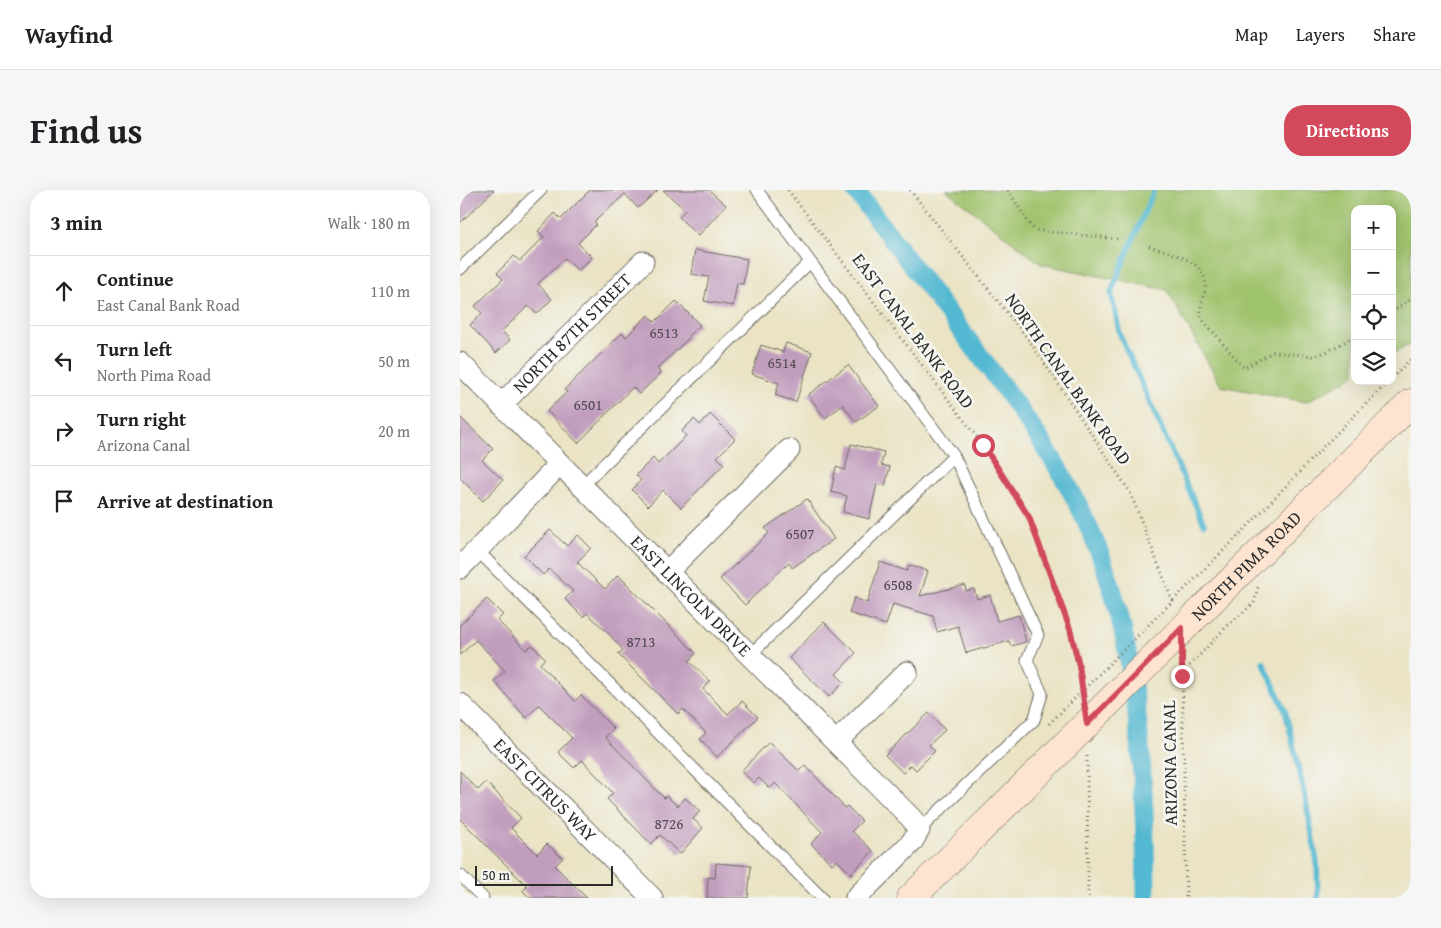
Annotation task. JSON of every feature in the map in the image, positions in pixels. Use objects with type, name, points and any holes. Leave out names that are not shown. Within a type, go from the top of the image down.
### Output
[{"type":"main road","name":"NORTH PIMA ROAD","points":[[912,898],[1089,709],[1182,628],[1411,402]]},
{"type":"street","name":"NORTH 87TH STREET","points":[[501,405],[643,262]]},
{"type":"street","name":"EAST LINCOLN DRIVE","points":[[460,363],[912,819],[919,830]]},
{"type":"street","points":[[667,572],[789,450]]},
{"type":"street","points":[[460,568],[560,464]]},
{"type":"street","points":[[836,742],[906,672]]},
{"type":"street","name":"EAST CITRUS WAY","points":[[460,704],[652,898]]},
{"type":"street","points":[[856,898],[912,842],[919,830]]},
{"type":"lane","points":[[460,269],[541,190]]},
{"type":"lane","points":[[757,190],[954,456],[1038,635],[1027,660],[1042,694],[1034,720],[919,830]]},
{"type":"lane","points":[[582,486],[810,262]]},
{"type":"lane","points":[[750,655],[954,456]]},
{"type":"lane","points":[[477,550],[822,898]]},
{"type":"lane","points":[[460,875],[483,898]]},
{"type":"path","name":"EAST CANAL BANK ROAD","points":[[788,190],[983,445],[1029,517],[1070,629],[1089,709],[1088,898]]},
{"type":"path","name":"NORTH CANAL BANK ROAD","points":[[910,190],[1031,343],[1130,492],[1172,602]]},
{"type":"path","points":[[1008,190],[1035,230],[1118,239]]},
{"type":"path","points":[[1149,246],[1187,259],[1202,273],[1205,287],[1199,311],[1203,320],[1244,368],[1273,352],[1313,356],[1326,352],[1351,338]]},
{"type":"path","points":[[1396,309],[1411,299]]},
{"type":"path","points":[[1396,374],[1411,359]]},
{"type":"path","points":[[1089,709],[1172,602],[1385,385]]},
{"type":"path","points":[[1182,673],[1249,607]]},
{"type":"path","name":"ARIZONA CANAL","points":[[1182,628],[1186,898]]},
{"type":"green space","points":[[946,190],[1411,190],[1411,344],[1396,352],[1396,205],[1351,205],[1351,377],[1306,402],[1221,386],[1167,290],[1041,264]]},
{"type":"building","points":[[460,190],[494,190],[460,223]]},
{"type":"building","points":[[590,190],[658,190],[638,208],[625,194],[594,222],[597,224],[578,243],[592,257],[578,271],[565,258],[538,284],[552,299],[537,314],[528,306],[502,331],[510,340],[496,353],[470,325],[482,313],[475,306],[503,279],[497,273],[514,256],[520,261],[544,237],[538,231],[555,213],[561,219]]},
{"type":"building","points":[[663,190],[709,190],[726,205],[698,236],[679,217],[685,210]]},
{"type":"building","points":[[695,250],[747,259],[743,284],[737,283],[733,306],[704,301],[709,277],[691,274]]},
{"type":"building","points":[[676,301],[700,325],[657,369],[661,373],[639,394],[633,387],[578,443],[547,411],[567,392],[564,390],[622,333],[626,337],[648,315],[655,322]]},
{"type":"building","points":[[786,343],[812,352],[796,402],[775,395],[779,383],[752,374],[761,345],[783,352]]},
{"type":"building","points":[[848,365],[879,406],[856,422],[843,405],[825,418],[808,395]]},
{"type":"building","points":[[710,414],[735,439],[717,457],[724,464],[681,508],[663,490],[648,506],[632,490],[641,480],[636,475],[653,458],[658,464],[686,436],[682,431],[694,419],[700,425]]},
{"type":"building","points":[[460,417],[493,449],[482,460],[503,480],[483,501],[460,478]]},
{"type":"building","points":[[851,444],[884,452],[881,465],[890,467],[885,486],[877,484],[869,519],[843,512],[847,496],[831,492],[836,467],[845,470]]},
{"type":"building","points":[[807,499],[834,539],[792,568],[789,562],[745,605],[720,579],[769,533],[765,528]]},
{"type":"building","points":[[550,530],[567,546],[578,535],[591,548],[577,562],[605,589],[618,575],[696,653],[689,661],[710,681],[703,689],[728,714],[742,701],[758,717],[717,757],[700,739],[706,733],[683,709],[678,714],[618,654],[623,650],[608,633],[587,613],[583,617],[565,599],[573,591],[549,569],[543,575],[524,556]]},
{"type":"building","points":[[880,562],[907,571],[909,565],[928,571],[920,596],[965,585],[966,591],[974,589],[977,599],[990,595],[997,621],[1019,615],[1026,642],[1011,646],[1009,641],[966,653],[958,626],[937,632],[933,616],[893,604],[886,625],[849,613],[854,598],[867,603]]},
{"type":"building","points":[[487,599],[503,615],[497,620],[526,650],[532,645],[545,658],[540,664],[575,701],[581,695],[614,729],[605,737],[664,798],[666,796],[678,806],[685,798],[700,811],[693,819],[703,828],[680,854],[660,835],[651,844],[607,799],[613,793],[582,760],[574,768],[558,752],[572,738],[539,705],[526,718],[494,681],[505,671],[476,640],[460,655],[460,625]]},
{"type":"building","points":[[824,622],[856,653],[836,674],[844,682],[829,697],[789,658]]},
{"type":"building","points":[[929,713],[945,730],[929,745],[935,751],[916,770],[911,765],[903,773],[885,755]]},
{"type":"building","points":[[769,742],[799,771],[805,765],[845,808],[847,806],[862,821],[852,831],[873,851],[851,874],[837,860],[832,864],[811,844],[822,832],[775,783],[770,789],[759,778],[754,783],[741,771]]},
{"type":"building","points":[[460,771],[478,790],[486,782],[521,818],[511,828],[537,854],[547,844],[563,858],[555,866],[587,898],[530,898],[523,891],[527,886],[460,819]]},
{"type":"building","points":[[716,863],[751,866],[748,898],[707,898],[708,877],[715,878]]},
{"type":"waterway","points":[[855,190],[1037,435],[1066,482],[1091,532],[1107,574],[1120,619],[1130,665],[1141,759],[1146,898]]},
{"type":"waterway","points":[[1154,190],[1111,292],[1120,335],[1204,524]]},
{"type":"waterway","points":[[1263,662],[1285,710],[1305,796],[1317,862],[1318,898]]},
{"type":"route","points":[[983,445],[1029,517],[1070,629],[1079,665],[1087,724],[1182,628],[1182,676]]}]
